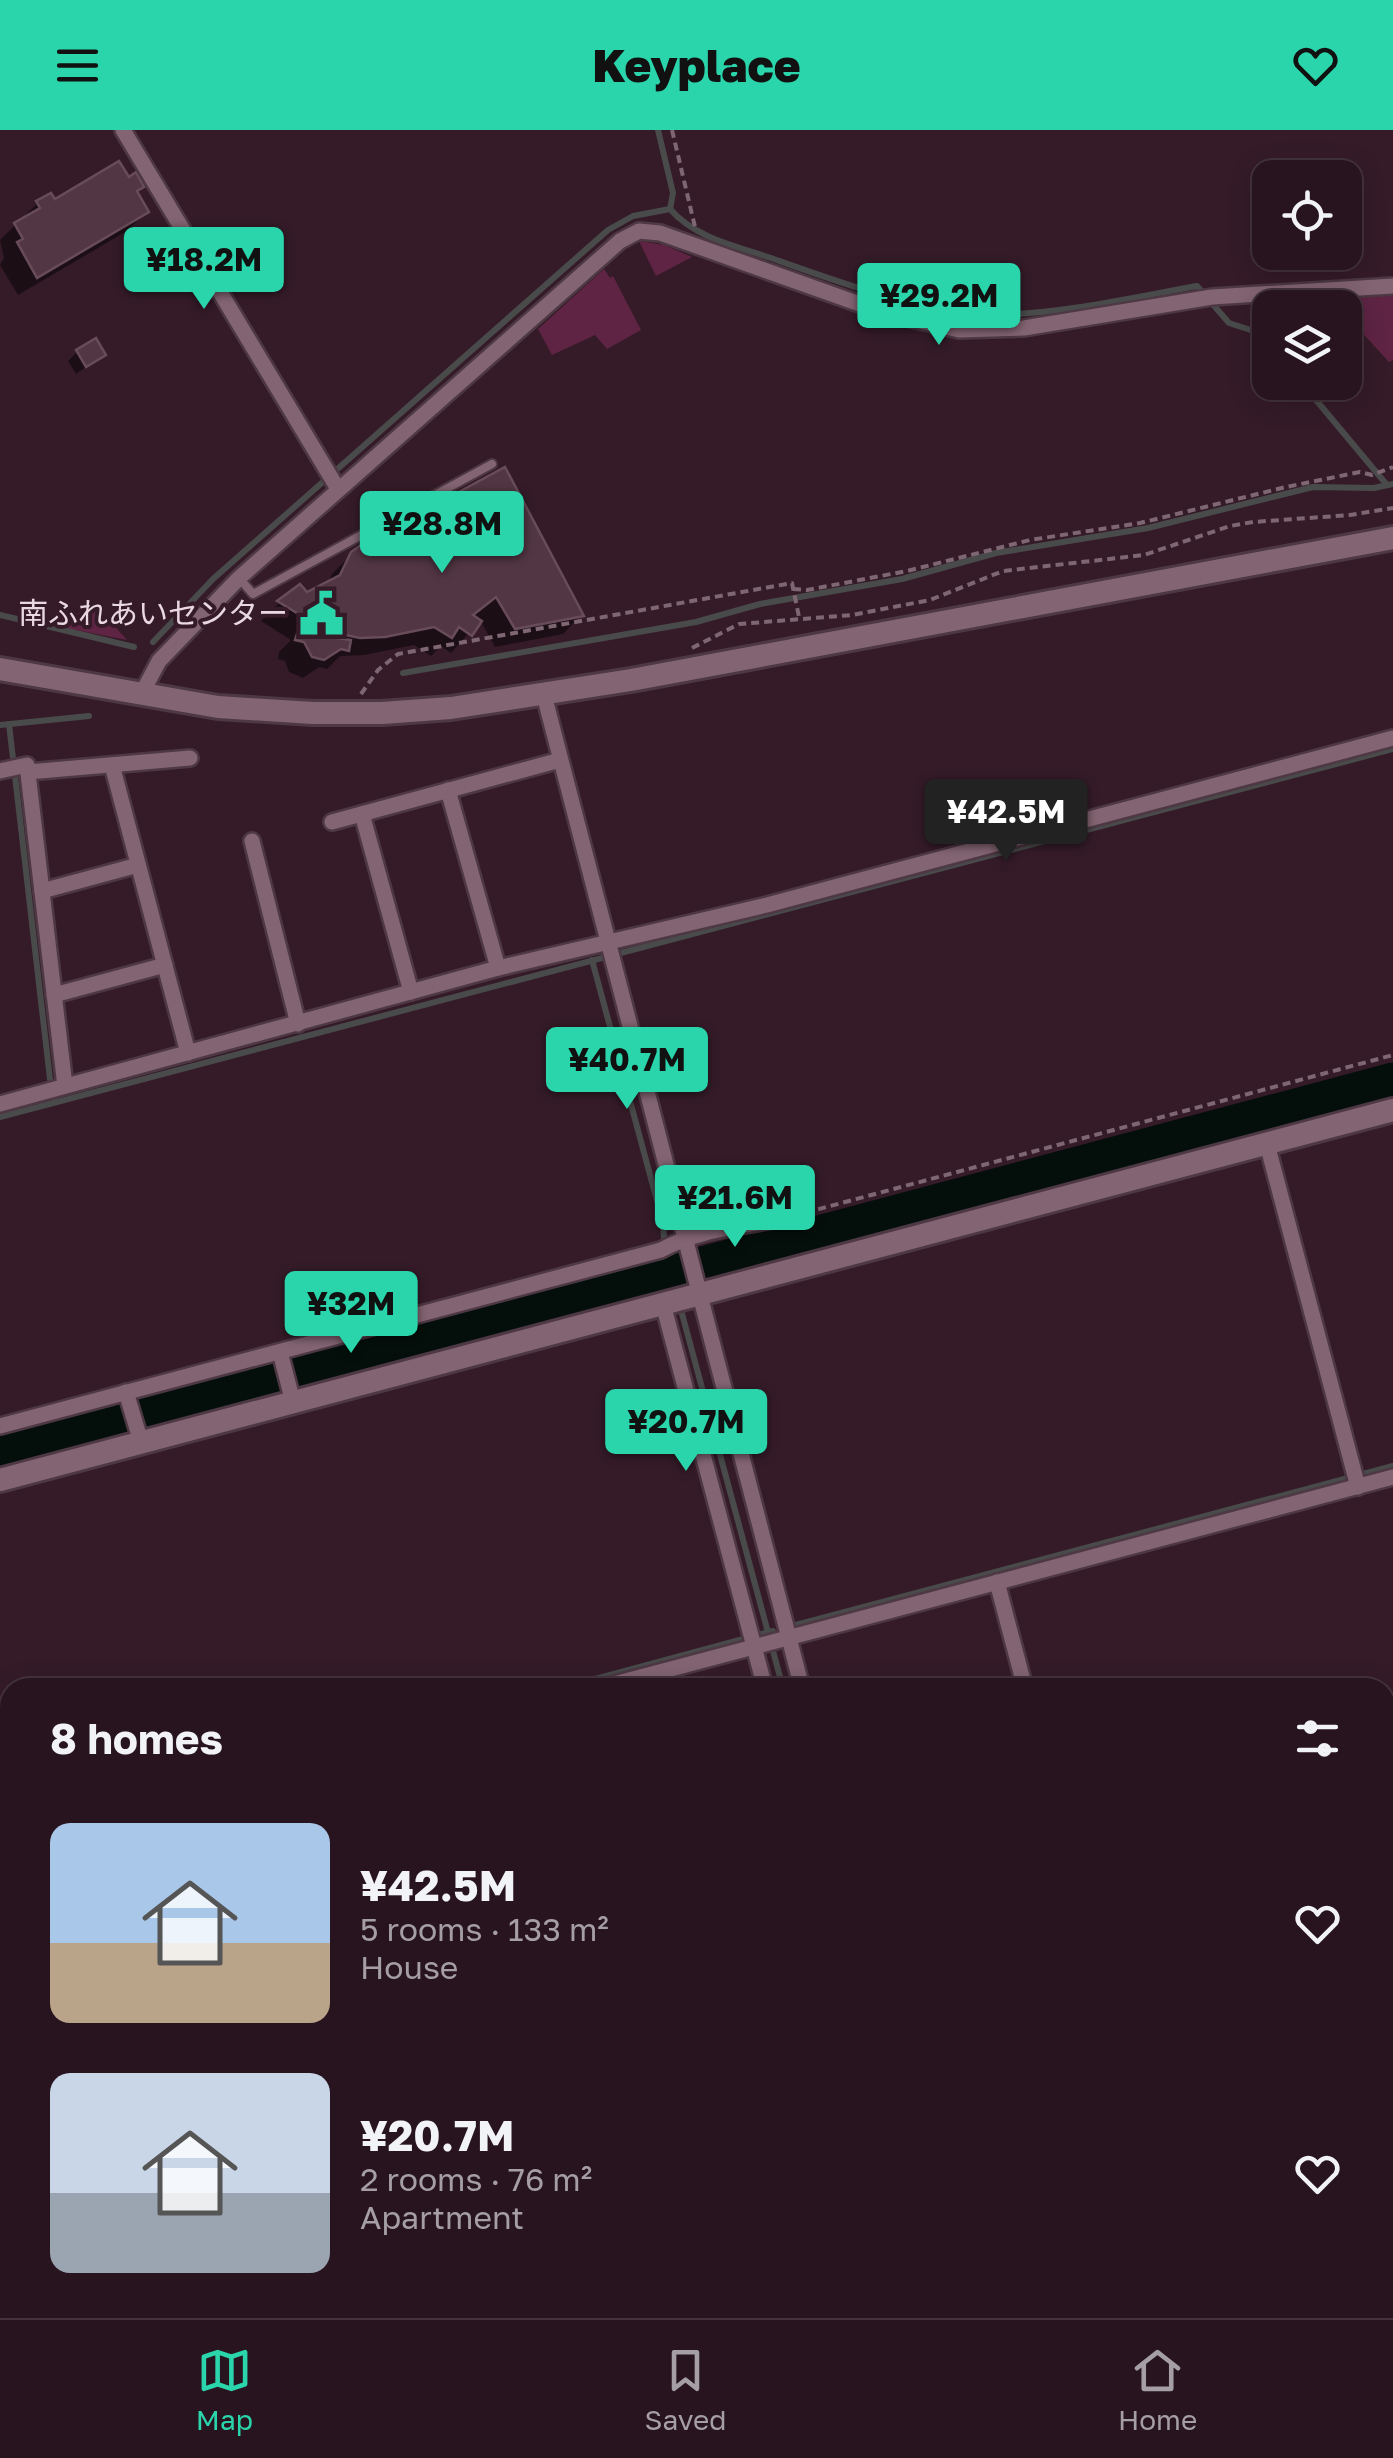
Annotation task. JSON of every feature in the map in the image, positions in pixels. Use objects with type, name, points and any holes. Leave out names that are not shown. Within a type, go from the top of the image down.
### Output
[{"type":"street","points":[[124,130],[332,481]]},
{"type":"street","points":[[141,695],[159,661],[332,481],[620,241],[638,231],[677,238],[885,313],[959,330],[1024,328],[1206,298],[1393,286]]},
{"type":"street","points":[[0,670],[218,707],[382,713],[451,708],[544,695],[1393,538]]},
{"type":"street","points":[[544,695],[696,1287],[764,1640],[765,1678]]},
{"type":"street","points":[[0,1104],[498,968],[609,953],[1393,738]]},
{"type":"street","points":[[57,1088],[54,994],[42,891],[14,769],[190,758]]},
{"type":"street","points":[[332,822],[560,760]]},
{"type":"street","points":[[112,764],[188,1053]]},
{"type":"street","points":[[448,790],[498,968]]},
{"type":"street","points":[[362,814],[411,992]]},
{"type":"street","points":[[252,842],[298,1024]]},
{"type":"street","points":[[42,891],[138,864]]},
{"type":"street","points":[[54,994],[165,965]]},
{"type":"street","points":[[0,1480],[139,1435],[662,1304],[696,1287],[1393,1110]]},
{"type":"street","points":[[1267,1144],[1356,1480]]},
{"type":"street","points":[[0,1426],[281,1356],[778,1219]]},
{"type":"street","points":[[662,1304],[764,1640],[794,1678]]},
{"type":"street","points":[[281,1356],[291,1395]]},
{"type":"street","points":[[128,1396],[139,1435]]},
{"type":"street","points":[[633,1678],[764,1640],[997,1582],[1356,1480],[1393,1477]]},
{"type":"street","points":[[997,1582],[1021,1678]]},
{"type":"lane","points":[[239,578],[253,594],[492,464]]},
{"type":"path","points":[[672,130],[695,223]]},
{"type":"path","points":[[794,591],[907,571],[1030,540],[1140,523],[1360,472],[1372,476],[1393,467]]},
{"type":"path","points":[[690,649],[739,624],[852,616],[930,600],[1003,571],[1144,555],[1253,522],[1350,516],[1393,508]]},
{"type":"path","points":[[358,697],[378,670],[398,654],[792,584],[799,617]]},
{"type":"path","points":[[778,1219],[1393,1056]]},
{"type":"shaded area","points":[[639,241],[664,245],[692,257],[656,276]]},
{"type":"shaded area","points":[[604,269],[610,278],[613,276],[641,330],[607,349],[595,335],[552,355],[538,329]]},
{"type":"shaded area","points":[[1393,295],[1393,360],[1389,362],[1362,333],[1362,298]]},
{"type":"shaded area","points":[[91,600],[127,640],[65,628]]},
{"type":"building","points":[[119,161],[129,177],[136,172],[144,187],[137,191],[149,212],[37,278],[17,242],[23,239],[14,223],[40,208],[36,201],[51,193],[55,199]]},
{"type":"building","points":[[96,338],[106,355],[86,367],[76,350]]},
{"type":"building","points":[[505,467],[584,616],[515,629],[496,597],[473,615],[482,621],[472,636],[459,627],[452,638],[434,627],[385,637],[360,638],[331,632],[330,637],[351,640],[349,651],[341,649],[324,660],[312,657],[304,642],[295,640],[298,631],[322,635],[323,629],[277,601],[300,584],[307,592],[340,575],[351,552],[361,545],[372,541],[396,544],[453,513],[446,499]]},
{"type":"waterway","points":[[153,642],[213,579],[608,230],[633,216],[670,209],[673,193],[658,130]]},
{"type":"waterway","points":[[670,209],[691,227],[730,245],[881,295],[940,309],[993,315],[1044,312],[1197,286],[1229,323],[1252,330]]},
{"type":"waterway","points":[[1316,400],[1387,485]]},
{"type":"waterway","points":[[403,673],[696,622],[760,604],[902,579],[996,553],[1148,528],[1313,487],[1374,488],[1393,484]]},
{"type":"waterway","points":[[0,615],[134,647]]},
{"type":"waterway","points":[[0,725],[89,716]]},
{"type":"waterway","points":[[9,724],[50,1079],[56,1102]]},
{"type":"waterway","points":[[0,1117],[1393,749]]},
{"type":"waterway","points":[[592,960],[664,1238]]},
{"type":"waterway","points":[[0,1451],[1393,1080]]},
{"type":"waterway","points":[[669,1257],[672,1272]]},
{"type":"waterway","points":[[668,1273],[670,1283]]},
{"type":"waterway","points":[[681,1310],[780,1678]]},
{"type":"waterway","points":[[796,1625],[1393,1466]]},
{"type":"waterway","points":[[599,1678],[773,1631]]},
{"type":"place","name":"南ふれあいセンター","points":[[321,613]]}]
